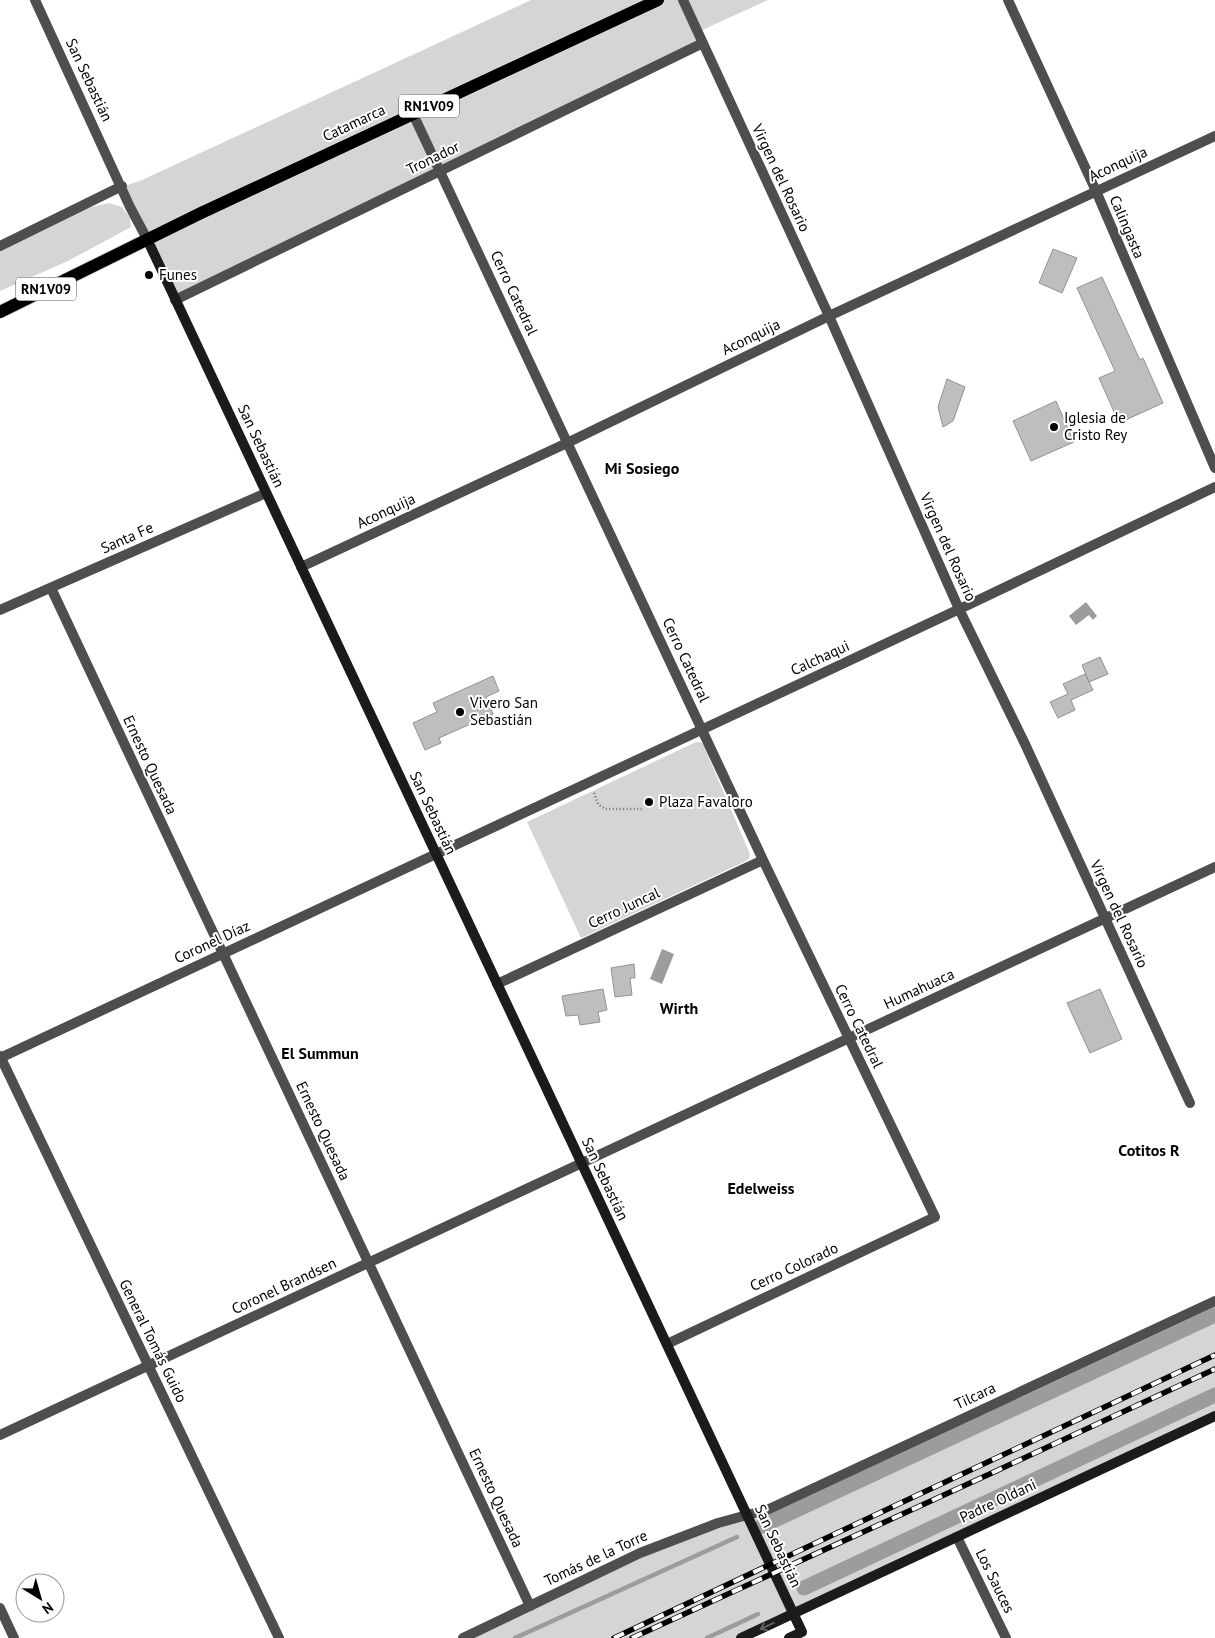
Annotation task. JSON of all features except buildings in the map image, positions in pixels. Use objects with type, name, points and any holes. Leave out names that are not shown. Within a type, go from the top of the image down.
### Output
[{"type":"main road","name":"Catamarca","points":[[147,239],[658,0]]},
{"type":"main road","name":"San Sebastián","points":[[147,239],[803,1635]]},
{"type":"main road","name":"RN1V09","points":[[0,312],[147,239]]},
{"type":"main road","name":"Padre Oldani","points":[[741,1638],[1215,1416]]},
{"type":"main road","points":[[789,1638],[803,1635]]},
{"type":"street","name":"San Sebastián","points":[[35,0],[130,207],[147,239]]},
{"type":"street","name":"Virgen del Rosario","points":[[683,0],[828,316],[959,610],[1025,744],[1190,1104]]},
{"type":"street","name":"Calingasta","points":[[1008,0],[1096,192],[1215,468]]},
{"type":"street","name":"Tronador","points":[[175,300],[703,43]]},
{"type":"street","name":"Cerro Catedral","points":[[413,114],[763,860],[935,1217]]},
{"type":"street","name":"Aconquija","points":[[301,567],[568,443],[828,316],[1215,136]]},
{"type":"street","points":[[0,246],[122,186]]},
{"type":"street","name":"Calchaqui","points":[[436,854],[959,610],[1215,488]]},
{"type":"street","name":"Santa Fe","points":[[0,610],[266,493]]},
{"type":"street","name":"Ernesto Quesada","points":[[51,588],[530,1606]]},
{"type":"street","name":"Coronel Díaz","points":[[0,1057],[436,854]]},
{"type":"street","name":"Cerro Juncal","points":[[497,984],[763,860]]},
{"type":"street","name":"Humahuaca","points":[[581,1164],[1215,867]]},
{"type":"street","name":"General Tomás Guido","points":[[0,1057],[279,1638]]},
{"type":"street","name":"Coronel Brandsen","points":[[0,1435],[581,1164]]},
{"type":"street","name":"Cerro Colorado","points":[[667,1344],[935,1217]]},
{"type":"street","name":"Tilcara","points":[[746,1515],[767,1510],[1215,1301]]},
{"type":"street","name":"Tomás de la Torre","points":[[463,1638],[640,1553],[718,1523],[746,1515]]},
{"type":"street","name":"Los Sauces","points":[[957,1537],[1006,1638]]},
{"type":"street","points":[[0,1608],[14,1638]]},
{"type":"path","points":[[589,782],[598,804],[605,809],[642,809]]},
{"type":"shaded area","points":[[531,0],[768,0],[698,32],[703,43],[175,300],[122,187],[142,180]]},
{"type":"shaded area","points":[[109,203],[122,207],[130,218],[131,227],[68,261],[0,291],[0,250],[87,208]]},
{"type":"shaded area","points":[[1086,602],[1097,616],[1093,620],[1089,615],[1076,625],[1069,616]]},
{"type":"shaded area","name":"Plaza Favaloro","points":[[696,742],[703,744],[750,854],[749,859],[581,938],[527,822]]},
{"type":"shaded area","points":[[662,949],[674,954],[662,984],[650,979]]},
{"type":"shaded area","points":[[1215,1301],[1215,1416],[741,1638],[463,1638],[640,1553],[767,1510]]},
{"type":"waterway","points":[[762,1526],[1215,1315]]},
{"type":"waterway","points":[[804,1588],[1215,1395]]},
{"type":"waterway","points":[[515,1638],[737,1537]]},
{"type":"waterway","points":[[707,1638],[758,1614]]},
{"type":"railway","points":[[614,1638],[1215,1355]]},
{"type":"railway","points":[[632,1638],[1215,1369]]},
{"type":"place","name":"Funes","points":[[149,275]]},
{"type":"place","name":"Iglesia de Cristo Rey","points":[[1054,427]]},
{"type":"place","name":"Vivero San Sebastián","points":[[460,712]]},
{"type":"place","name":"Plaza Favaloro","points":[[649,802]]},
{"type":"district","name":"Mi Sosiego","points":[[642,468]]},
{"type":"district","name":"Wirth","points":[[679,1008]]},
{"type":"district","name":"El Summun","points":[[320,1053]]},
{"type":"district","name":"Cotitos R","points":[[1149,1150]]},
{"type":"district","name":"Edelweiss","points":[[761,1188]]}]
